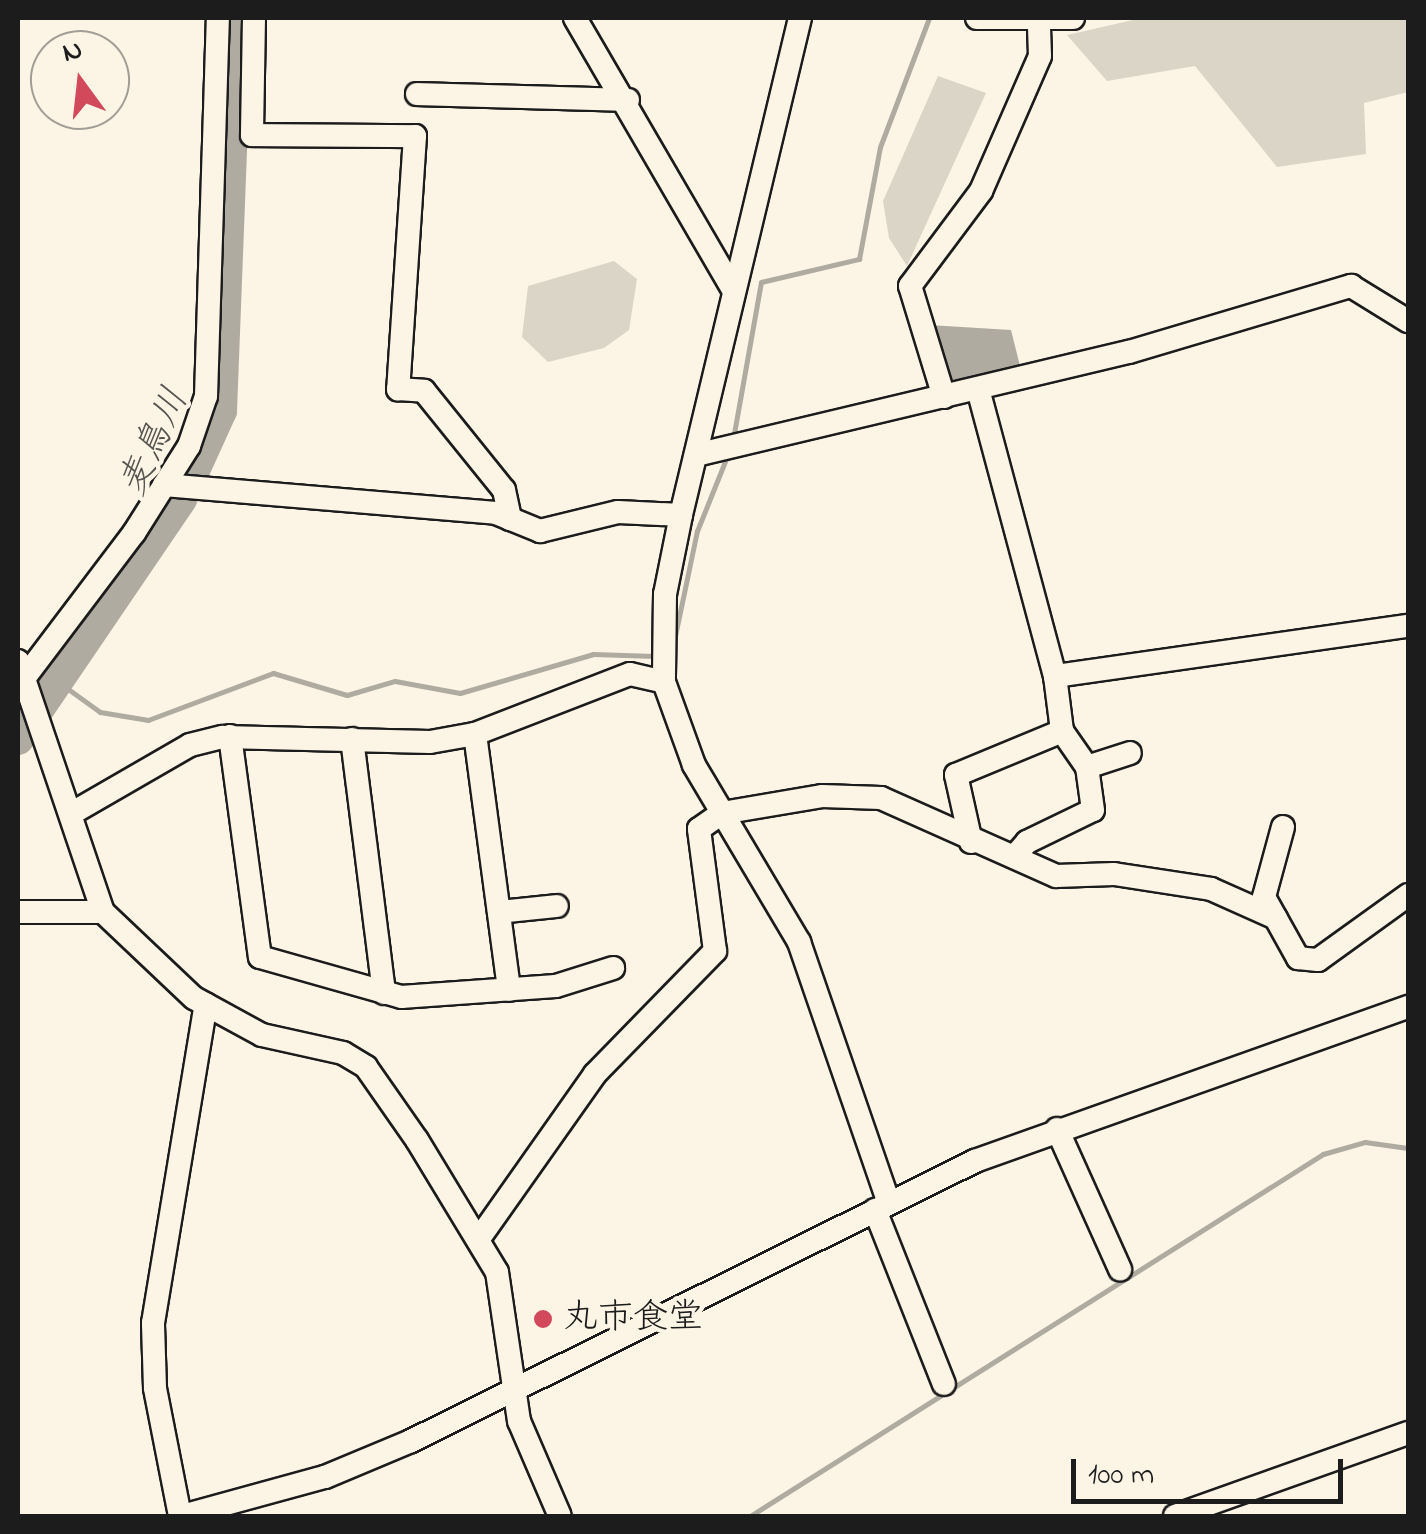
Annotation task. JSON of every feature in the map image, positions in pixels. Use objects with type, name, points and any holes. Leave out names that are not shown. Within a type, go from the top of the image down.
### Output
[{"type":"street","points":[[218,18],[206,396],[164,486],[21,669],[74,812],[103,912],[206,1004],[262,1034],[343,1054],[366,1067],[478,1240],[507,1308],[516,1385],[535,1473],[560,1516]]},
{"type":"street","points":[[254,18],[252,135],[415,136],[398,389],[424,391],[504,490],[510,519]]},
{"type":"street","points":[[576,18],[628,100],[734,291]]},
{"type":"street","points":[[800,18],[681,515],[664,608],[664,682],[686,748],[800,942],[881,1204],[944,1384]]},
{"type":"street","points":[[977,18],[1074,18]]},
{"type":"street","points":[[944,396],[910,286],[981,191],[1040,56],[1039,20]]},
{"type":"street","points":[[417,94],[628,100]]},
{"type":"street","points":[[696,455],[978,388],[1351,286],[1408,321]]},
{"type":"street","points":[[978,388],[1055,676],[1062,731],[1087,768],[1093,810],[1027,842],[1014,857]]},
{"type":"street","points":[[164,486],[510,519],[540,531],[618,512],[681,515]]},
{"type":"street","points":[[1055,676],[1408,626]]},
{"type":"street","points":[[74,812],[190,745],[230,736],[352,739],[476,734],[630,674],[664,682]]},
{"type":"street","points":[[971,842],[956,775],[1062,731]]},
{"type":"street","points":[[476,734],[508,990]]},
{"type":"street","points":[[230,736],[260,958],[384,993],[556,986],[613,968]]},
{"type":"street","points":[[352,739],[384,993]]},
{"type":"street","points":[[1087,768],[1130,753]]},
{"type":"street","points":[[478,1240],[595,1074],[715,951],[699,829],[722,813],[855,794],[903,804],[971,842],[1056,876],[1114,874],[1211,889],[1276,918]]},
{"type":"street","points":[[1283,827],[1264,897],[1307,962],[1408,895]]},
{"type":"street","points":[[498,912],[557,906]]},
{"type":"street","points":[[18,912],[103,912]]},
{"type":"street","points":[[206,1004],[153,1323],[155,1388],[181,1516],[325,1477],[881,1204],[1057,1128],[1408,1007]]},
{"type":"street","points":[[1057,1128],[1120,1270]]},
{"type":"street","points":[[1175,1516],[1408,1433]]},
{"type":"shaded area","points":[[1142,18],[1408,18],[1408,92],[1364,103],[1366,154],[1277,167],[1195,66],[1107,81],[1067,35]]},
{"type":"shaded area","points":[[938,76],[986,93],[907,266],[889,238],[883,201]]},
{"type":"shaded area","points":[[614,261],[637,279],[629,330],[604,348],[548,362],[522,337],[528,286]]},
{"type":"shaded area","points":[[929,325],[1011,330],[1020,366],[958,385],[946,378]]},
{"type":"waterway","name":"麦鳥川","points":[[18,739],[181,499],[221,411],[236,18]]},
{"type":"waterway","points":[[733,439],[761,282],[859,259],[880,147],[929,18]]},
{"type":"waterway","points":[[671,655],[697,531],[728,454]]},
{"type":"waterway","points":[[57,681],[100,712],[148,720],[273,673],[347,695],[395,681],[460,693],[593,654],[655,656]]},
{"type":"waterway","points":[[750,1516],[1323,1154],[1365,1142],[1408,1148]]},
{"type":"place","name":"丸市食堂","points":[[543,1319]]}]
